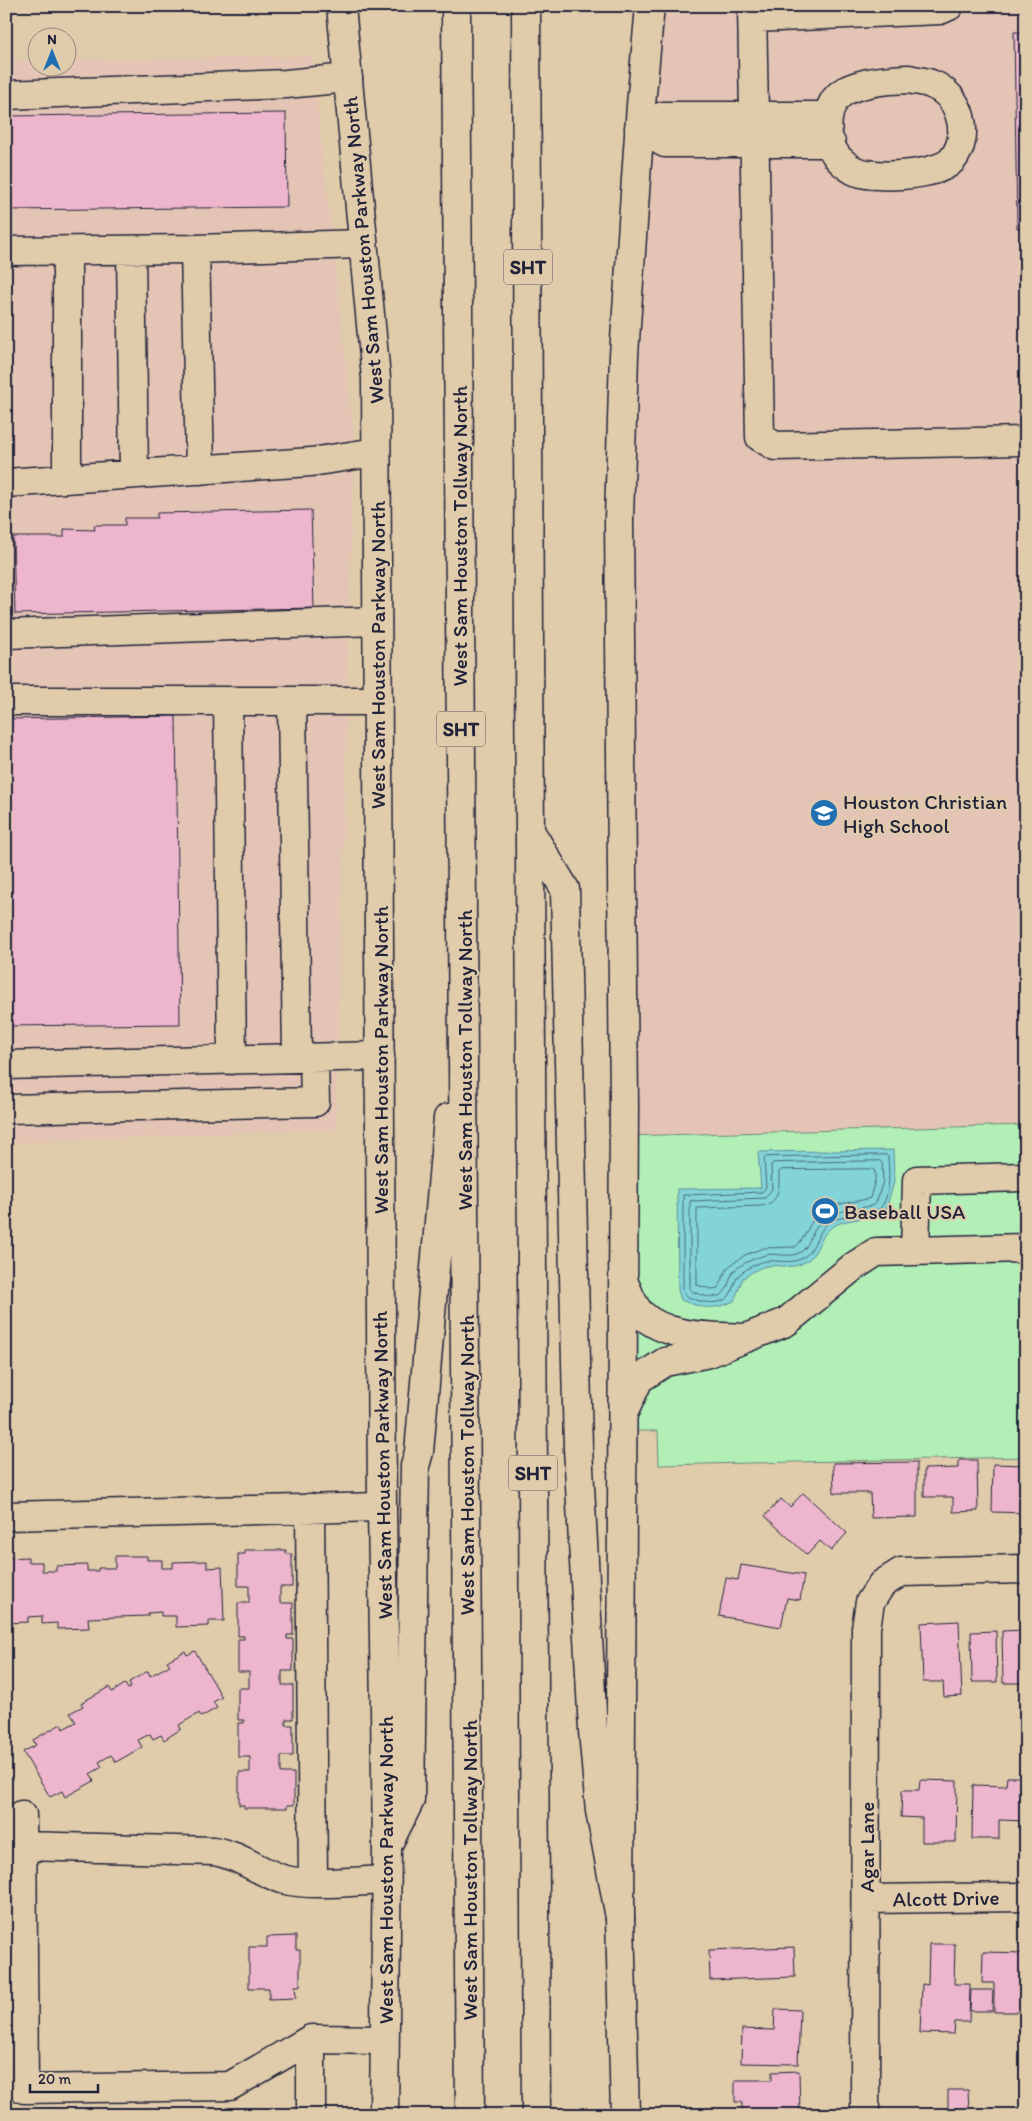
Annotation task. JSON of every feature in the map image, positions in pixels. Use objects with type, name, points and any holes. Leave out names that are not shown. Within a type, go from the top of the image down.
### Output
[{"type":"main road","name":"West Sam Houston Parkway North","points":[[341,6],[376,378],[382,1507],[387,1846],[384,2115]]},
{"type":"main road","name":"West Sam Houston Tollway North","points":[[456,6],[470,2115]]},
{"type":"main road","name":"SHT","points":[[526,6],[536,2115]]},
{"type":"main road","points":[[625,2115],[620,1918],[624,1106],[619,519],[624,355],[639,128],[650,6]]},
{"type":"main road","points":[[949,6],[940,10],[752,12],[760,437],[775,446],[1026,440]]},
{"type":"main road","points":[[6,95],[286,84],[348,78]]},
{"type":"main road","points":[[909,79],[932,84],[951,98],[961,118],[964,134],[960,147],[951,162],[936,169],[902,175],[876,176],[854,170],[836,156],[830,143],[828,116],[835,101],[844,91],[881,80],[909,79]]},
{"type":"main road","points":[[639,128],[663,116],[755,129],[830,143]]},
{"type":"main road","points":[[755,129],[828,116]]},
{"type":"main road","points":[[6,251],[196,249],[363,244]]},
{"type":"main road","points":[[196,249],[200,470]]},
{"type":"main road","points":[[67,250],[67,479]]},
{"type":"main road","points":[[131,250],[134,474]]},
{"type":"main road","points":[[6,483],[311,462],[376,452]]},
{"type":"main road","points":[[6,634],[377,621]]},
{"type":"main road","points":[[6,701],[378,701]]},
{"type":"main road","points":[[228,701],[232,1060]]},
{"type":"main road","points":[[6,1109],[315,1102],[305,1058],[292,701]]},
{"type":"main road","points":[[530,832],[565,889],[579,1468],[600,1811],[620,1918]]},
{"type":"main road","points":[[387,1846],[410,1800],[415,1466],[419,1452],[463,953]]},
{"type":"main road","points":[[6,1065],[380,1056]]},
{"type":"main road","points":[[915,1251],[917,1180],[1026,1178]]},
{"type":"main road","points":[[623,1414],[638,1379],[665,1362],[709,1353],[786,1322],[853,1267],[876,1252],[1026,1248]]},
{"type":"main road","points":[[624,1284],[640,1314],[665,1329],[694,1335],[746,1338]]},
{"type":"main road","points":[[6,1516],[382,1507]]},
{"type":"main road","points":[[310,1508],[321,1882]]},
{"type":"main road","name":"Agar Lane","points":[[865,2115],[866,1628],[870,1602],[882,1584],[901,1572],[1026,1569]]},
{"type":"main road","points":[[22,1815],[24,2089],[230,2086],[311,2039],[384,2040]]},
{"type":"main road","points":[[23,1846],[214,1851],[228,1853],[280,1878],[321,1882],[386,1880]]},
{"type":"main road","name":"Alcott Drive","points":[[866,1899],[1026,1897]]},
{"type":"main road","points":[[311,2039],[311,2115]]},
{"type":"shaded area","name":"Houston Christian High School","points":[[650,6],[1026,6],[1026,1125],[624,1136],[619,519]]},
{"type":"shaded area","points":[[312,56],[354,437],[336,1129],[6,1143],[6,60],[28,60],[28,78],[78,78],[78,60]]},
{"type":"green space","name":"Baseball USA","points":[[1026,1125],[1026,1457],[659,1465],[658,1431],[623,1431],[624,1136]]},
{"type":"water","points":[[893,1150],[894,1182],[886,1209],[872,1216],[843,1222],[832,1227],[823,1236],[811,1257],[801,1264],[767,1266],[743,1278],[734,1301],[720,1306],[708,1307],[681,1300],[678,1290],[677,1189],[761,1188],[758,1152]]},
{"type":"building","points":[[1014,32],[1026,32],[1026,228],[1017,228]]},
{"type":"building","points":[[286,113],[287,207],[6,210],[6,116]]},
{"type":"building","points":[[311,510],[314,608],[15,614],[13,537],[64,537],[64,529],[95,530],[94,525],[125,525],[125,518],[157,518],[157,513]]},
{"type":"building","points":[[176,716],[180,1024],[6,1026],[6,719]]},
{"type":"building","points":[[959,1460],[977,1460],[978,1511],[953,1512],[953,1497],[924,1497],[924,1469],[959,1468]]},
{"type":"building","points":[[917,1462],[917,1517],[871,1518],[870,1493],[834,1493],[833,1463]]},
{"type":"building","points":[[993,1464],[1026,1465],[1026,1513],[992,1512]]},
{"type":"building","points":[[803,1493],[847,1533],[831,1551],[820,1541],[807,1555],[765,1516],[781,1499],[790,1507]]},
{"type":"building","points":[[245,1550],[286,1550],[286,1554],[292,1554],[292,1587],[280,1587],[280,1603],[293,1603],[293,1635],[287,1635],[287,1639],[293,1639],[293,1671],[282,1671],[282,1685],[293,1685],[293,1719],[286,1719],[286,1725],[293,1725],[293,1756],[281,1756],[281,1773],[294,1773],[294,1805],[287,1805],[287,1808],[244,1808],[244,1805],[239,1805],[239,1772],[250,1772],[250,1757],[238,1757],[238,1723],[244,1723],[244,1720],[238,1720],[238,1688],[249,1688],[249,1672],[238,1672],[238,1639],[244,1639],[244,1636],[238,1636],[238,1603],[249,1603],[249,1586],[238,1586],[238,1554],[245,1554]]},
{"type":"building","points":[[115,1556],[147,1556],[147,1560],[162,1560],[162,1568],[173,1568],[173,1562],[207,1561],[207,1568],[222,1567],[224,1621],[209,1621],[209,1626],[176,1627],[176,1616],[161,1616],[161,1612],[148,1613],[148,1616],[88,1618],[89,1628],[57,1629],[57,1623],[42,1624],[42,1616],[28,1617],[28,1622],[6,1623],[6,1558],[28,1557],[28,1562],[42,1562],[42,1571],[56,1571],[56,1566],[87,1565],[87,1571],[98,1571],[98,1568],[115,1568]]},
{"type":"building","points":[[741,1565],[804,1575],[800,1600],[787,1598],[781,1627],[719,1616],[726,1578],[738,1580]]},
{"type":"building","points":[[959,1621],[962,1696],[944,1697],[943,1682],[923,1682],[921,1623]]},
{"type":"building","points":[[1026,1630],[1026,1683],[1003,1683],[1002,1631]]},
{"type":"building","points":[[996,1631],[997,1682],[972,1682],[971,1632]]},
{"type":"building","points":[[185,1651],[187,1655],[195,1651],[222,1697],[213,1702],[217,1708],[201,1717],[199,1713],[179,1725],[181,1729],[164,1740],[161,1735],[153,1739],[150,1734],[138,1740],[142,1747],[116,1762],[111,1755],[99,1762],[102,1767],[90,1774],[94,1781],[65,1797],[62,1791],[50,1797],[23,1752],[36,1745],[33,1740],[61,1724],[63,1729],[76,1722],[70,1713],[83,1706],[81,1703],[109,1687],[112,1692],[125,1684],[128,1689],[131,1687],[129,1682],[148,1671],[150,1676],[170,1665],[167,1661]]},
{"type":"building","points":[[1007,1777],[1026,1777],[1026,1821],[999,1820],[999,1839],[972,1839],[973,1785],[1006,1786]]},
{"type":"building","points":[[920,1780],[957,1781],[956,1842],[922,1842],[922,1818],[901,1817],[902,1790],[919,1790]]},
{"type":"building","points":[[296,1936],[296,1950],[300,1950],[300,1986],[295,1986],[296,1998],[269,1999],[269,1988],[249,1988],[249,1947],[267,1947],[267,1937]]},
{"type":"building","points":[[929,1944],[955,1944],[954,1984],[970,1984],[969,2022],[955,2022],[954,2034],[920,2033],[922,1984],[928,1985]]},
{"type":"building","points":[[794,1947],[795,1977],[710,1980],[709,1950]]},
{"type":"building","points":[[983,1952],[1026,1953],[1025,2012],[994,2012],[994,1983],[982,1983]]},
{"type":"building","points":[[971,1990],[993,1990],[992,2011],[970,2011]]},
{"type":"building","points":[[775,2009],[800,2010],[798,2064],[741,2063],[742,2029],[774,2030]]},
{"type":"building","points":[[799,2071],[800,2115],[742,2115],[742,2102],[735,2102],[735,2080],[772,2080],[772,2072]]},
{"type":"building","points":[[948,2090],[968,2090],[969,2111],[948,2111]]},
{"type":"place","name":"Houston Christian High School","points":[[824,813]]},
{"type":"place","name":"Baseball USA","points":[[825,1211]]}]
